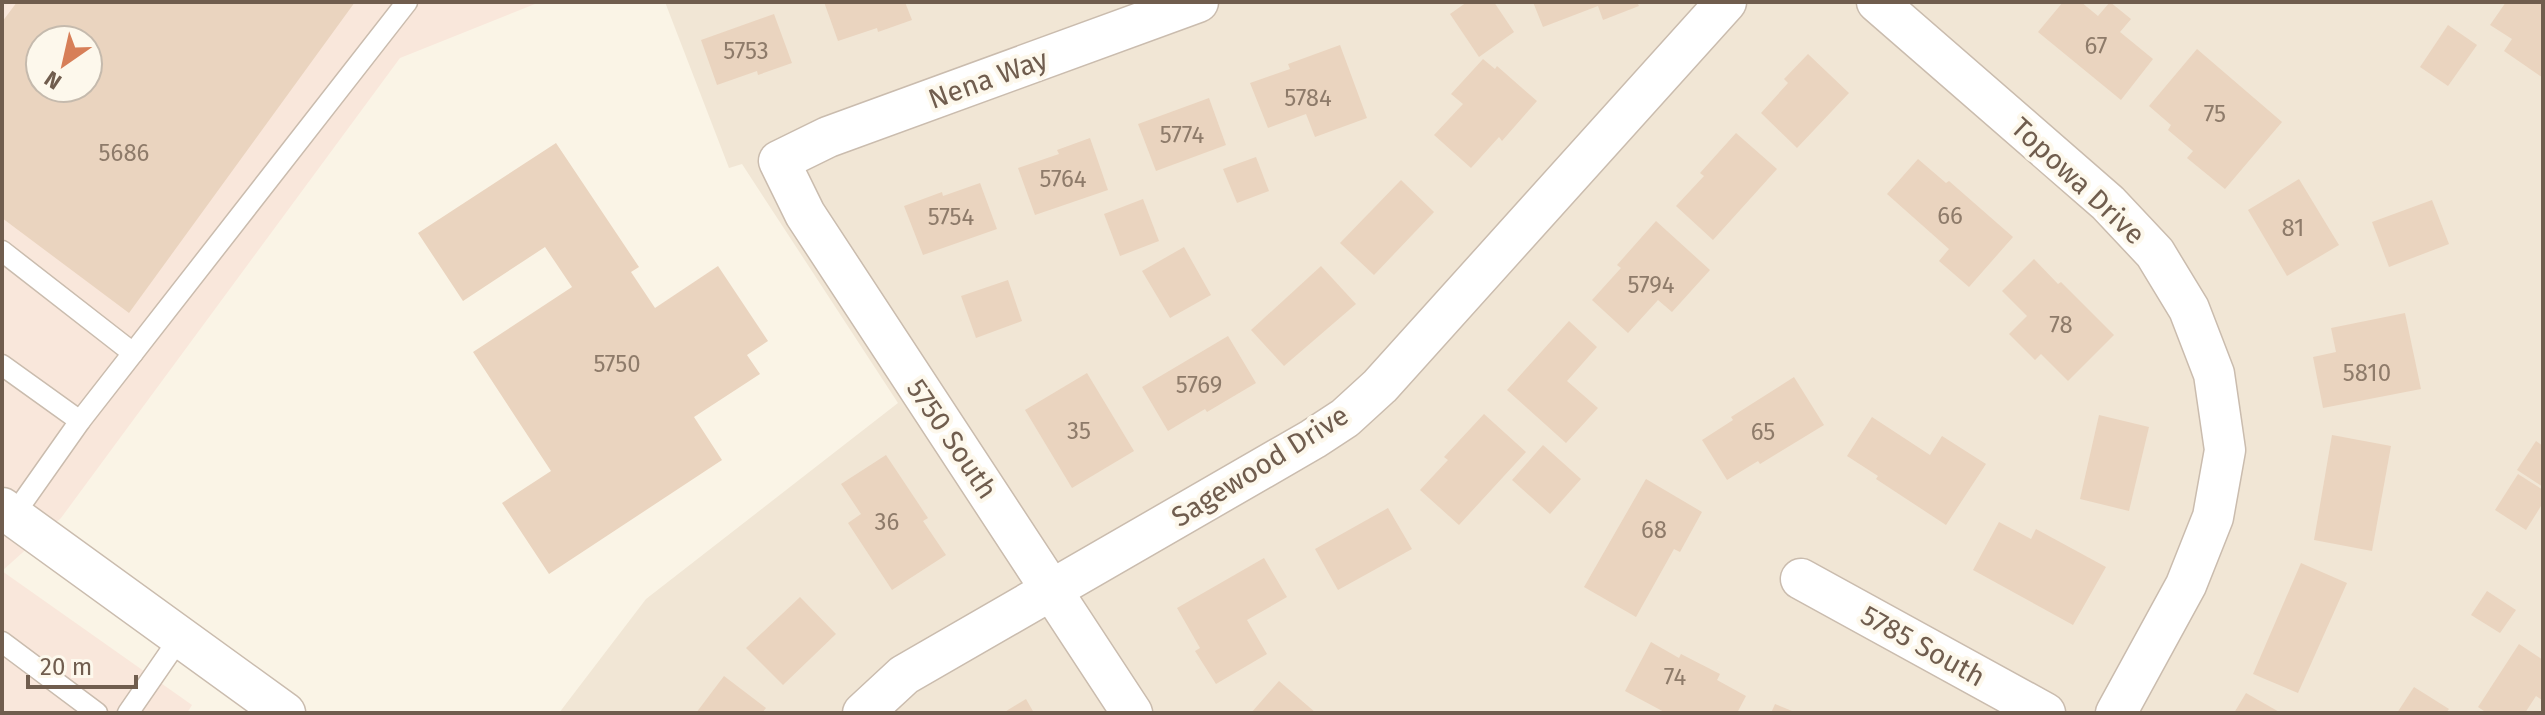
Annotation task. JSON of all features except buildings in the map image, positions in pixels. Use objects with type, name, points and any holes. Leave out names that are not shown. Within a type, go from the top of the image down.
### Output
[{"type":"street","name":"Nena Way","points":[[779,161],[828,137],[1198,2]]},
{"type":"street","name":"Sagewood Drive","points":[[863,713],[904,675],[1345,418],[1380,386],[1726,2]]},
{"type":"street","name":"Topowa Drive","points":[[1877,2],[2108,203],[2155,253],[2189,309],[2214,374],[2225,450],[2213,517],[2186,585],[2116,713]]},
{"type":"street","name":"5750 South","points":[[779,161],[805,214],[1132,713]]},
{"type":"street","points":[[7,512],[285,713]]},
{"type":"street","name":"5785 South","points":[[1801,579],[2045,713]]},
{"type":"lane","points":[[7,512],[407,2]]},
{"type":"lane","points":[[2,251],[133,353]]},
{"type":"lane","points":[[2,365],[80,421]]},
{"type":"lane","points":[[128,713],[181,636]]},
{"type":"lane","points":[[2,642],[97,713]]},
{"type":"shaded area","points":[[2,2],[540,2],[400,58],[61,518],[2,571]]},
{"type":"shaded area","points":[[665,2],[2543,2],[2543,713],[559,713],[646,599],[898,403],[742,164],[729,168]]},
{"type":"shaded area","points":[[2,571],[192,705],[187,713],[2,713]]}]
